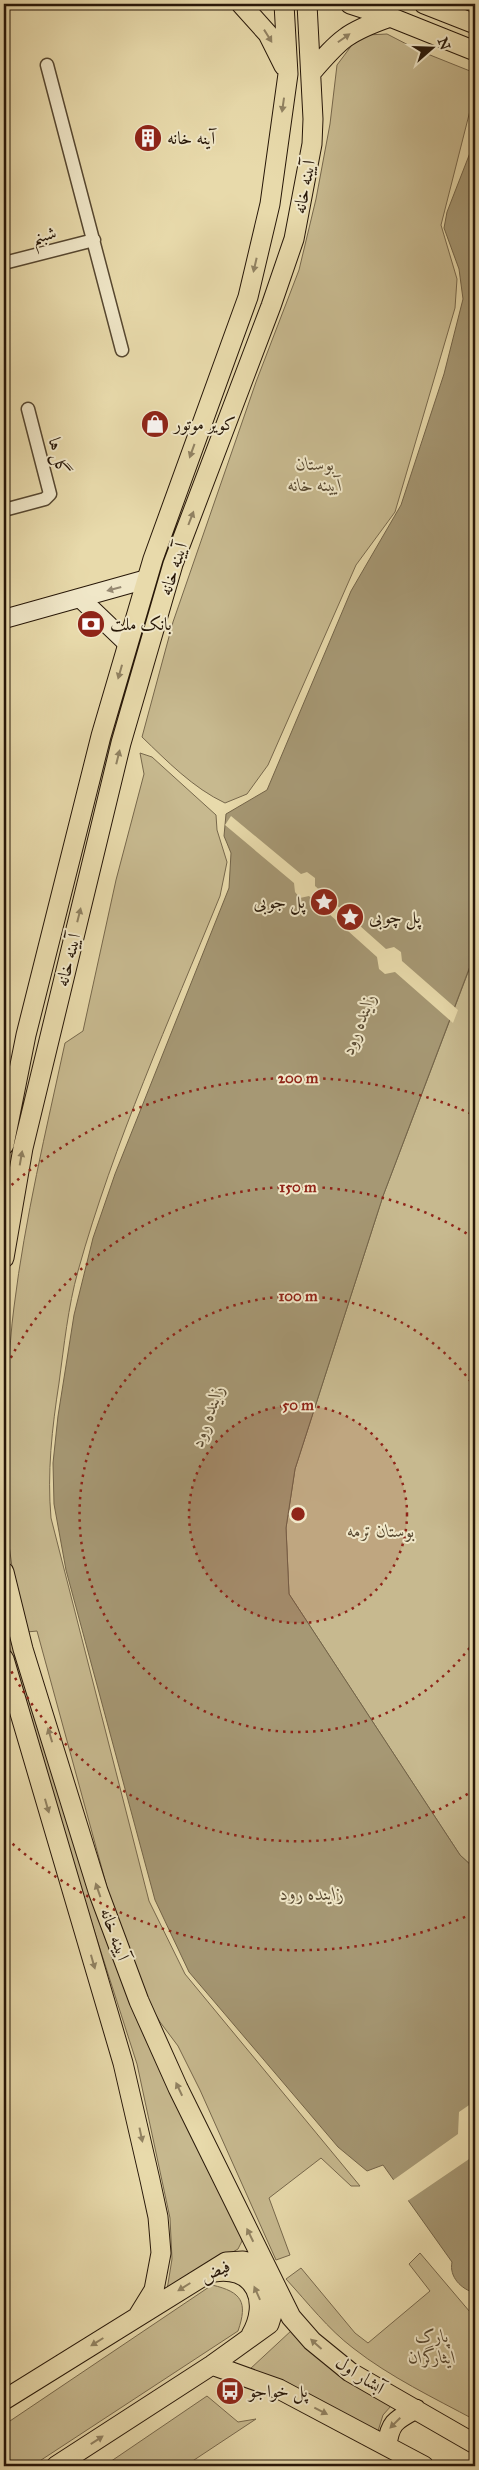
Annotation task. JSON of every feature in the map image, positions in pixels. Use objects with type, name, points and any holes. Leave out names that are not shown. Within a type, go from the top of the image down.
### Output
[{"type":"main road","points":[[241,4],[268,34],[288,74]]},
{"type":"main road","name":"آیینه خانه","points":[[4,1145],[26,1035],[101,736],[147,579],[248,297],[267,218],[288,74],[284,4]]},
{"type":"main road","name":"آیینه خانه","points":[[4,1258],[22,1148],[121,743],[173,564],[271,306],[294,239],[312,144],[311,73],[307,4]]},
{"type":"main road","points":[[350,4],[390,17],[475,51]]},
{"type":"main road","points":[[424,4],[475,24]]},
{"type":"main road","points":[[311,73],[336,43],[357,28],[390,17]]},
{"type":"main road","points":[[267,218],[283,213],[298,222]]},
{"type":"main road","name":"آیینه خانه","points":[[4,1572],[23,1649],[98,1891],[140,2001],[178,2088],[271,2279]]},
{"type":"main road","name":"آیینه خانه","points":[[4,1659],[124,2063],[158,2217],[161,2253],[154,2290],[138,2316]]},
{"type":"main road","points":[[36,1768],[57,1760]]},
{"type":"main road","name":"فیض","points":[[4,2400],[226,2262],[243,2261],[256,2264],[271,2279]]},
{"type":"main road","points":[[206,2274],[229,2271],[241,2275],[251,2282],[258,2292],[261,2304],[260,2316],[249,2338]]},
{"type":"main road","points":[[56,2466],[212,2365],[269,2324],[275,2312],[276,2294],[271,2279]]},
{"type":"main road","name":"آبشار اول","points":[[271,2279],[291,2317],[312,2341],[350,2372],[475,2444]]},
{"type":"main road","points":[[212,2365],[280,2390],[424,2466]]},
{"type":"main road","points":[[387,2445],[389,2429],[397,2420],[416,2409]]},
{"type":"street","points":[[47,65],[122,350]]},
{"type":"street","name":"شبنم","points":[[4,263],[94,240]]},
{"type":"street","name":"گل ها","points":[[4,510],[45,499],[50,494],[28,409]]},
{"type":"street","points":[[4,619],[147,579]]},
{"type":"street","points":[[80,598],[128,644]]},
{"type":"green space","name":"بوستان آیینه خانه","points":[[387,34],[420,51],[475,73],[475,91],[441,225],[457,279],[455,308],[395,512],[356,565],[268,765],[247,794],[225,803],[191,782],[142,737],[173,622],[256,382],[299,270],[316,199],[330,124],[337,65],[352,45],[367,35]]},
{"type":"green space","points":[[140,753],[152,757],[216,815],[217,830],[227,862],[220,896],[108,1175],[78,1271],[67,1327],[52,1434],[50,1467],[51,1518],[149,1901],[185,1974],[360,2186],[351,2186],[321,2158],[269,2198],[290,2255],[276,2260],[200,2090],[178,2046],[160,2022],[143,1993],[122,1942],[37,1631],[27,1632],[12,1567],[4,1508],[4,1444],[7,1443],[11,1341],[24,1241],[36,1175],[65,1043],[83,1031],[116,880],[144,774]]},
{"type":"green space","name":"بوستان ترمه","points":[[475,954],[475,1147],[473,1154],[475,1227],[475,1869],[460,1855],[289,1594],[286,1528],[295,1469],[383,1196]]},
{"type":"green space","points":[[4,1598],[98,1907],[238,2227],[242,2241],[238,2249],[167,2290],[172,2259],[170,2218],[137,2064],[76,1874],[19,1683],[4,1625]]},
{"type":"green space","name":"پارک ایثارگران","points":[[420,2253],[470,2312],[475,2312],[475,2420],[397,2378],[367,2359],[344,2341],[286,2279],[301,2268],[355,2333],[368,2343],[430,2291],[409,2264]]},
{"type":"green space","points":[[212,2285],[230,2291],[240,2300],[242,2313],[238,2331],[32,2466],[4,2466],[4,2425]]},
{"type":"green space","points":[[292,2330],[338,2372],[363,2390],[391,2406],[383,2415],[378,2431],[250,2369]]},
{"type":"green space","points":[[207,2396],[238,2422],[256,2419],[185,2466],[104,2466]]},
{"type":"water","name":"زاینده رود","points":[[475,140],[475,953],[383,1196],[295,1469],[286,1528],[289,1594],[460,1855],[475,1869],[475,2293],[465,2289],[457,2282],[452,2273],[452,2262],[383,2165],[367,2171],[338,2147],[189,1972],[155,1900],[66,1570],[54,1504],[53,1463],[58,1416],[74,1315],[93,1238],[115,1174],[229,888],[231,853],[224,836],[226,814],[267,790],[351,591],[401,505],[444,374],[463,299],[459,269],[444,228],[447,212]]},
{"type":"pier","name":"پل چوبی","points":[[231,816],[301,874],[307,872],[315,878],[315,886],[386,949],[394,947],[401,952],[402,961],[458,1010],[453,1023],[395,972],[385,974],[379,969],[377,957],[309,896],[300,898],[295,892],[294,883],[225,825]]},
{"type":"pier","points":[[475,2101],[475,2155],[406,2202],[392,2181],[458,2134],[459,2112]]},
{"type":"place","name":"آینه خانه","points":[[148,138]]},
{"type":"place","name":"کویر موتور","points":[[155,424]]},
{"type":"place","name":"بانک ملت","points":[[91,624]]},
{"type":"place","name":"پل جوبی","points":[[324,902]]},
{"type":"place","name":"پل چوبی","points":[[350,917]]},
{"type":"place","name":"پل خواجو","points":[[230,2391]]}]
